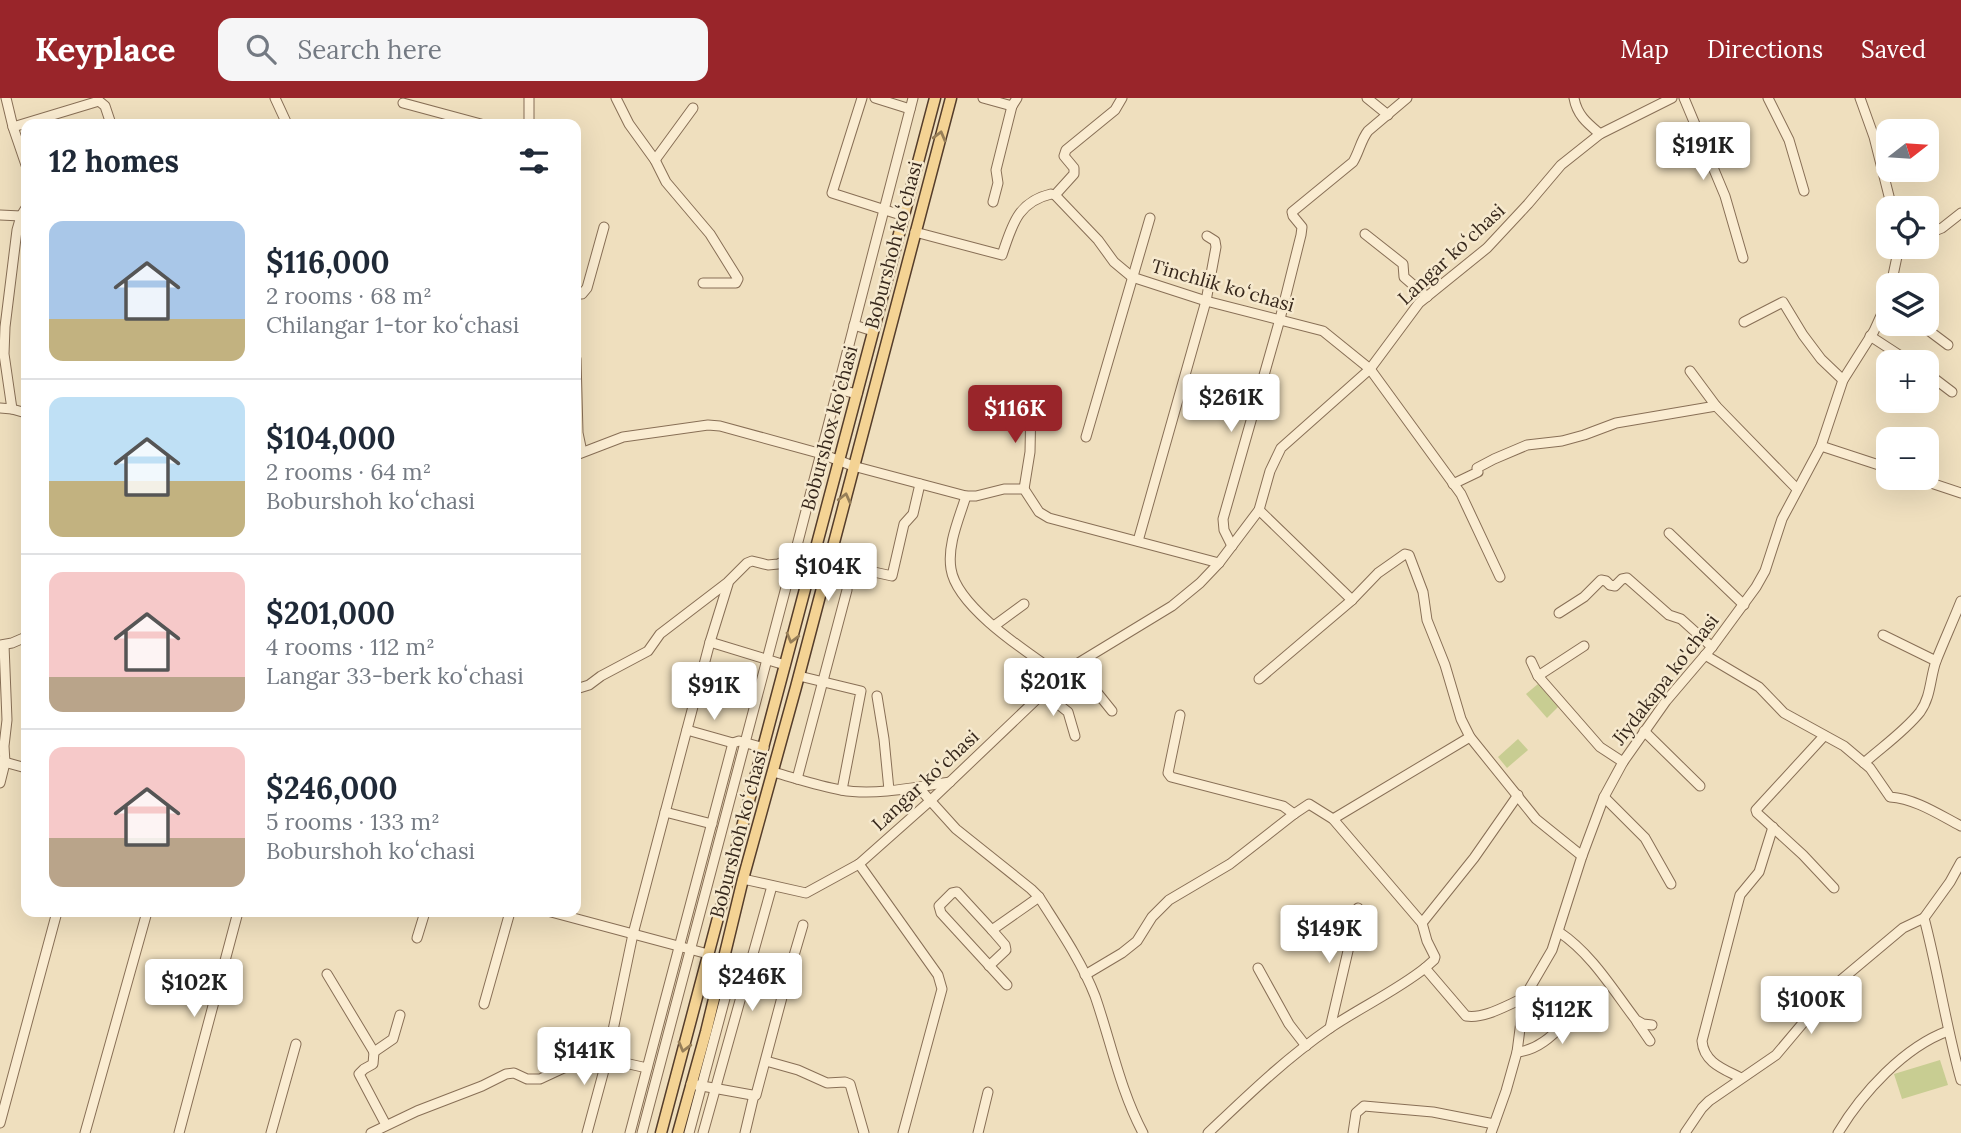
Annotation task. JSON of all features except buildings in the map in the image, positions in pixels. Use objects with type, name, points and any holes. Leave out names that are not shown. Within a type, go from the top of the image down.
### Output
[{"type":"main road","name":"Boburshox ko'chasi","points":[[661,1133],[935,98]]},
{"type":"main road","name":"Boburshoh koʻchasi","points":[[678,1133],[688,1125],[726,971],[743,878],[951,98]]},
{"type":"street","points":[[6,98],[21,150]]},
{"type":"street","points":[[275,98],[285,119]]},
{"type":"street","points":[[529,98],[529,119]]},
{"type":"street","points":[[616,98],[628,124],[655,160],[666,182],[710,234],[738,279],[736,283],[703,283]]},
{"type":"street","points":[[862,98],[832,193],[904,216]]},
{"type":"street","points":[[876,98],[891,100],[910,109]]},
{"type":"street","points":[[642,1133],[822,454],[913,98]]},
{"type":"street","points":[[983,98],[1015,102],[996,170],[998,183],[993,202]]},
{"type":"street","points":[[915,232],[1002,255],[1020,212],[1032,201],[1055,195],[1074,174],[1074,168],[1064,156],[1066,150],[1115,110],[1122,98]]},
{"type":"street","points":[[1367,98],[1388,115]]},
{"type":"street","points":[[1232,547],[1224,530],[1223,519],[1301,235],[1302,227],[1292,212],[1353,162],[1367,131],[1407,98]]},
{"type":"street","points":[[1574,98],[1576,110],[1600,134]]},
{"type":"street","name":"Langar koʻchasi","points":[[743,878],[806,893],[859,864],[951,782],[1061,676],[1172,606],[1200,583],[1232,547],[1259,510],[1270,471],[1280,449],[1370,369],[1419,303],[1487,248],[1561,165],[1600,134],[1672,98]]},
{"type":"street","points":[[1684,98],[1725,196],[1743,258]]},
{"type":"street","points":[[1768,98],[1788,140],[1804,191]]},
{"type":"street","points":[[1860,98],[1874,136],[1889,196]]},
{"type":"street","points":[[35,119],[81,102],[100,100],[109,119]]},
{"type":"street","points":[[403,103],[450,119]]},
{"type":"street","points":[[655,160],[693,108]]},
{"type":"street","points":[[13,127],[21,124]]},
{"type":"street","name":"Tinchlik koʻchasi","points":[[1055,195],[1098,240],[1114,262],[1132,277],[1206,301],[1323,331],[1370,369],[1461,494],[1500,577]]},
{"type":"street","points":[[1939,229],[1961,213]]},
{"type":"street","points":[[0,215],[21,218]]},
{"type":"street","points":[[1086,437],[1150,218]]},
{"type":"street","points":[[581,294],[587,288],[604,227]]},
{"type":"street","points":[[12,409],[4,340],[21,231]]},
{"type":"street","points":[[1366,234],[1403,264],[1404,277],[1427,297]]},
{"type":"street","points":[[1138,541],[1206,301],[1216,247],[1214,241],[1207,236]]},
{"type":"street","points":[[1744,322],[1783,302],[1802,335],[1821,359],[1843,380]]},
{"type":"street","name":"Jiydakapa ko'chasi","points":[[1493,1128],[1517,1052],[1524,998],[1552,950],[1604,797],[1644,731],[1744,605],[1765,571],[1782,519],[1821,446],[1843,380],[1876,324]]},
{"type":"street","points":[[854,325],[873,331]]},
{"type":"street","points":[[1870,336],[1892,350]]},
{"type":"street","points":[[1936,336],[1948,345]]},
{"type":"street","points":[[1690,371],[1716,406],[1797,489]]},
{"type":"street","points":[[1939,382],[1952,392]]},
{"type":"street","points":[[837,389],[857,394]]},
{"type":"street","points":[[1031,402],[1030,452],[1024,489],[1039,512],[1049,518],[1219,563]]},
{"type":"street","points":[[1453,484],[1478,472],[1476,468],[1494,458],[1527,445],[1584,436],[1616,423],[1716,406]]},
{"type":"street","points":[[0,408],[21,412]]},
{"type":"street","points":[[581,453],[622,437],[708,425],[822,454],[853,467],[966,496],[1004,489],[1024,489]]},
{"type":"street","points":[[1821,446],[1876,464]]},
{"type":"street","points":[[797,779],[847,590],[847,566],[892,576],[904,524],[913,513],[920,484]]},
{"type":"street","points":[[1939,486],[1961,493]]},
{"type":"street","points":[[966,496],[950,554],[951,570],[961,593],[1018,646],[1061,676]]},
{"type":"street","points":[[1259,510],[1352,600]]},
{"type":"street","points":[[1669,533],[1744,605]]},
{"type":"street","points":[[1259,679],[1352,600],[1378,573],[1405,554],[1409,555],[1423,592],[1427,620],[1446,666],[1461,719],[1470,737],[1536,820],[1582,856]]},
{"type":"street","points":[[581,687],[648,651],[660,634],[729,582],[747,563],[752,561],[768,565],[778,564],[794,557],[812,562]]},
{"type":"street","points":[[1559,613],[1584,597],[1601,580],[1615,586],[1627,578],[1712,647]]},
{"type":"street","points":[[587,1133],[665,812],[710,642],[729,582]]},
{"type":"street","points":[[1864,763],[1920,711],[1929,692],[1936,661],[1961,601]]},
{"type":"street","points":[[994,626],[1024,604]]},
{"type":"street","points":[[1883,635],[1936,661]]},
{"type":"street","points":[[0,783],[7,720],[2,645],[21,639]]},
{"type":"street","points":[[710,642],[785,665]]},
{"type":"street","points":[[1538,676],[1584,646]]},
{"type":"street","points":[[1705,656],[1759,687],[1784,713],[1844,746],[1870,768],[1890,797],[1917,803],[1961,826]]},
{"type":"street","points":[[1531,661],[1538,676],[1600,747],[1623,762]]},
{"type":"street","points":[[1075,666],[1112,711]]},
{"type":"street","points":[[799,676],[861,691],[842,790]]},
{"type":"street","points":[[1044,693],[1068,712],[1075,736]]},
{"type":"street","points":[[877,696],[889,790]]},
{"type":"street","points":[[1180,715],[1168,774],[1171,777],[1283,806],[1294,814]]},
{"type":"street","points":[[687,730],[733,743],[745,742],[764,748]]},
{"type":"street","points":[[1644,731],[1700,786]]},
{"type":"street","points":[[1824,736],[1758,807],[1757,813],[1834,888]]},
{"type":"street","points":[[1333,819],[1470,737]]},
{"type":"street","points":[[630,1133],[733,743]]},
{"type":"street","points":[[3,762],[21,767]]},
{"type":"street","points":[[773,772],[860,792],[951,782]]},
{"type":"street","points":[[918,787],[956,829],[1039,897],[1094,994],[1130,1107],[1143,1133]]},
{"type":"street","points":[[1422,922],[1474,858],[1518,795]]},
{"type":"street","points":[[1604,797],[1645,838],[1671,884]]},
{"type":"street","points":[[1085,975],[1137,941],[1152,917],[1169,900],[1230,864],[1309,804],[1333,819],[1422,922],[1434,960],[1410,979],[1330,1028],[1276,1068],[1208,1133]]},
{"type":"street","points":[[665,812],[712,824]]},
{"type":"street","points":[[1741,1078],[1708,1059],[1702,1041],[1740,895],[1759,872],[1773,827]]},
{"type":"street","points":[[1686,1132],[1709,1101],[1776,1055],[1835,985],[1903,928],[1924,918],[1961,862]]},
{"type":"street","points":[[859,864],[938,975],[942,989],[902,1133]]},
{"type":"street","points":[[688,1125],[704,1130],[772,886]]},
{"type":"street","points":[[989,966],[1006,950],[1005,945],[957,892],[952,893],[939,906],[941,912],[989,966],[1007,985]]},
{"type":"street","points":[[992,930],[1039,897]]},
{"type":"street","points":[[1330,1028],[1358,908]]},
{"type":"street","points":[[0,1123],[56,917]]},
{"type":"street","points":[[85,1133],[146,917]]},
{"type":"street","points":[[179,1133],[237,917]]},
{"type":"street","points":[[417,938],[423,917]]},
{"type":"street","points":[[484,1004],[509,917]]},
{"type":"street","points":[[570,917],[708,954]]},
{"type":"street","points":[[1924,918],[1961,1080]]},
{"type":"street","points":[[745,1133],[803,925]]},
{"type":"street","points":[[1559,932],[1590,960],[1650,1041]]},
{"type":"street","points":[[1258,968],[1283,1013],[1306,1046]]},
{"type":"street","points":[[1425,968],[1466,1016],[1488,1013],[1524,998]]},
{"type":"street","points":[[726,971],[785,986]]},
{"type":"street","points":[[327,974],[374,1052],[373,1064],[359,1074],[386,1125]]},
{"type":"street","points":[[1517,1052],[1531,1049],[1549,1038],[1575,1013],[1587,1014],[1594,1009]]},
{"type":"street","points":[[374,1052],[393,1039],[400,1015]]},
{"type":"street","points":[[1636,1020],[1652,1025]]},
{"type":"street","points":[[1838,1133],[1863,1096],[1879,1080],[1932,1037],[1948,1031]]},
{"type":"street","points":[[271,1133],[296,1044]]},
{"type":"street","points":[[371,1133],[506,1074],[514,1073],[527,1079],[540,1079],[609,1047]]},
{"type":"street","points":[[607,1059],[647,1068]]},
{"type":"street","points":[[766,1060],[827,1083],[850,1084],[864,1133]]},
{"type":"street","points":[[697,1085],[754,1095]]},
{"type":"street","points":[[978,1133],[988,1092]]},
{"type":"street","points":[[1353,1133],[1356,1113],[1364,1106],[1433,1112],[1493,1128]]},
{"type":"green space","points":[[1538,684],[1558,707],[1547,718],[1526,694]]},
{"type":"green space","points":[[1518,739],[1528,750],[1507,768],[1498,757]]},
{"type":"green space","points":[[1940,1060],[1948,1085],[1902,1099],[1894,1074]]}]
